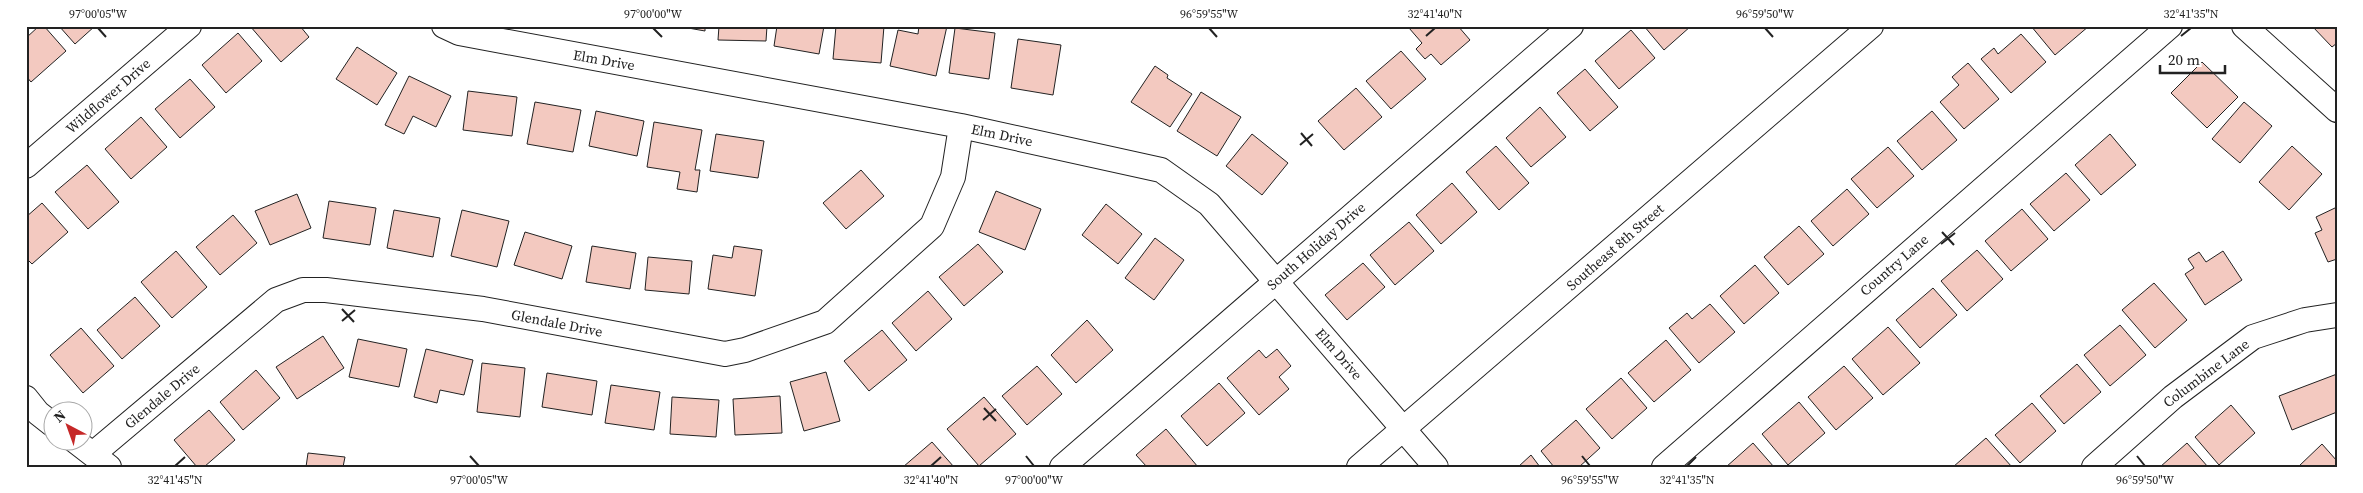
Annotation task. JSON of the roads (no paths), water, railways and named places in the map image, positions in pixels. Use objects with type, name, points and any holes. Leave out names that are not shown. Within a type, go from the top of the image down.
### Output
[{"type":"street","name":"Wildflower Drive","points":[[26,166],[189,26]]},
{"type":"street","name":"Elm Drive","points":[[444,26],[459,33],[961,126],[1161,170],[1209,204],[1436,467]]},
{"type":"street","name":"South Holiday Drive","points":[[1062,467],[1571,26]]},
{"type":"street","name":"Southeast 8th Street","points":[[1359,467],[1871,26]]},
{"type":"street","name":"Country Lane","points":[[1664,467],[2170,26]]},
{"type":"street","points":[[2244,26],[2337,110]]},
{"type":"street","name":"Glendale Drive","points":[[101,461],[276,300],[303,290],[326,290],[483,309],[725,354],[745,350],[825,322],[932,226],[953,177],[961,126]]},
{"type":"street","name":"Columbine Lane","points":[[2094,467],[2173,397],[2253,337],[2305,320],[2337,315]]},
{"type":"street","points":[[26,398],[42,416]]},
{"type":"street","points":[[87,450],[101,461]]}]
